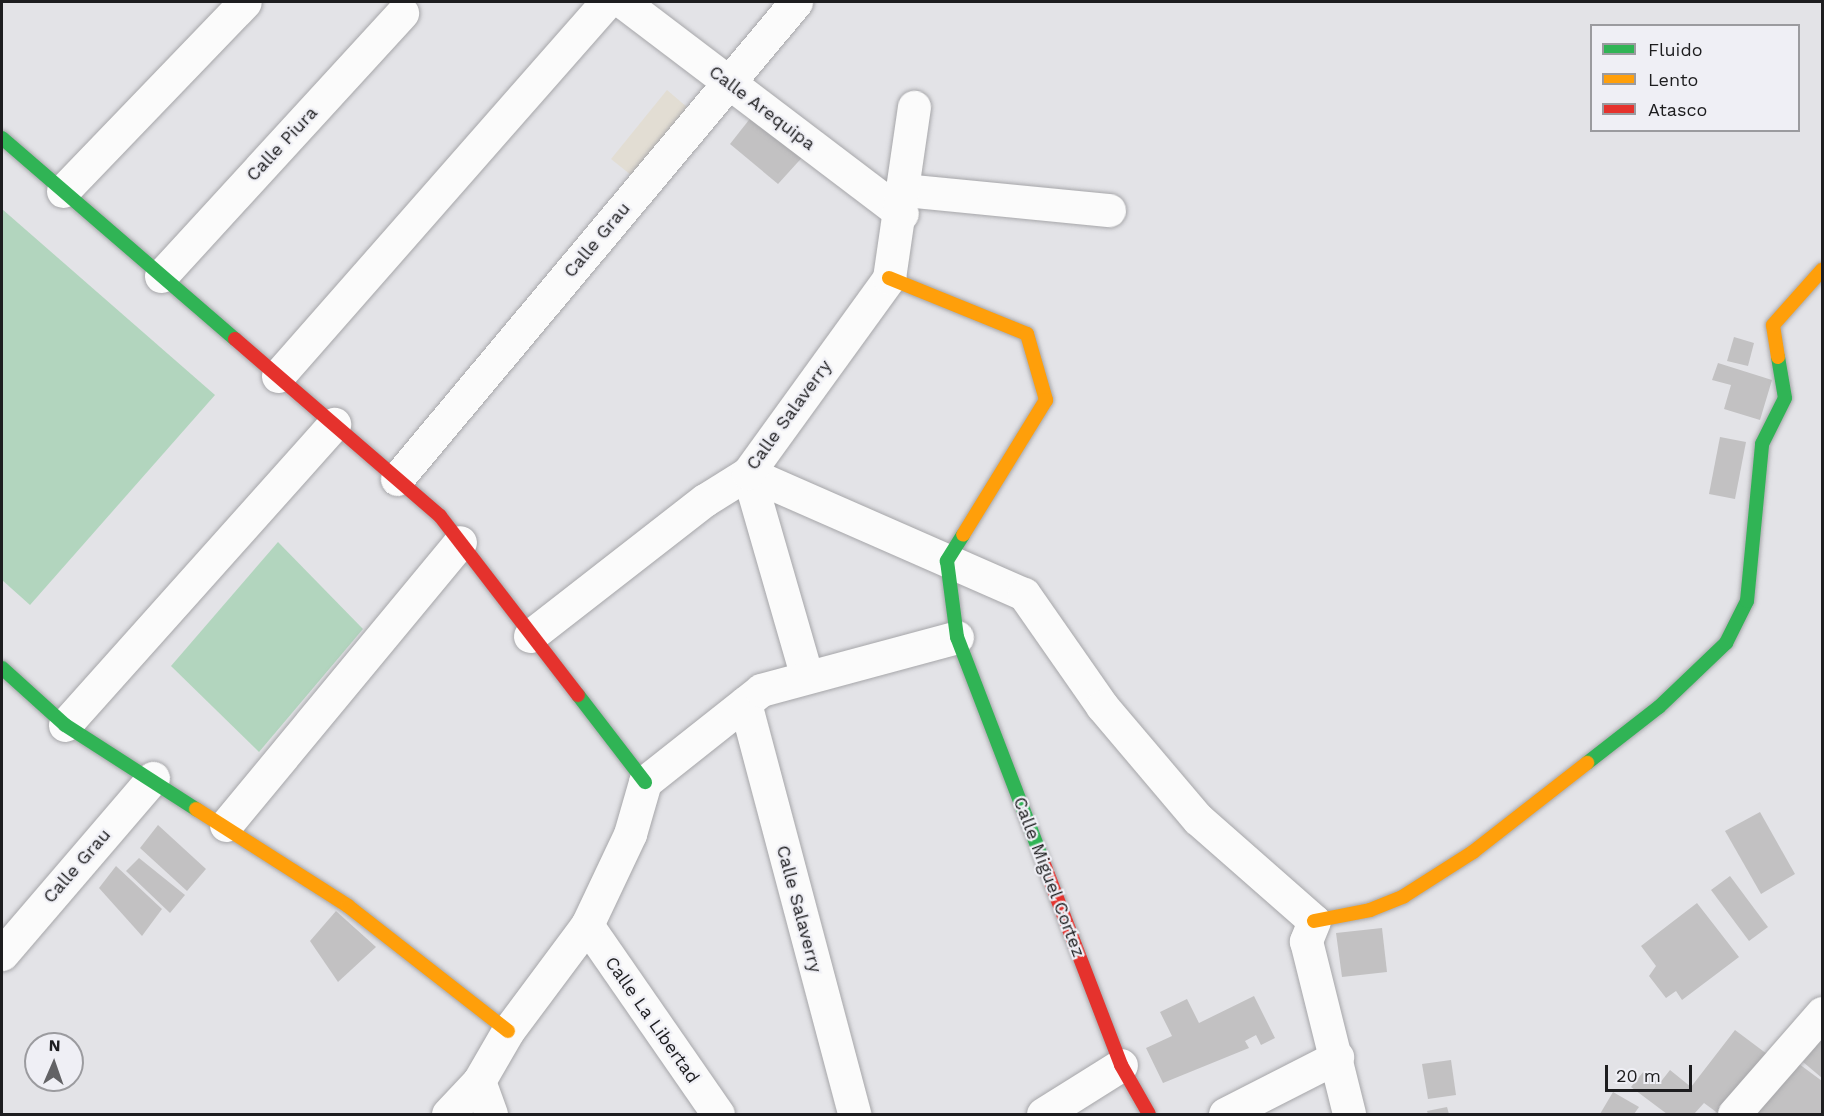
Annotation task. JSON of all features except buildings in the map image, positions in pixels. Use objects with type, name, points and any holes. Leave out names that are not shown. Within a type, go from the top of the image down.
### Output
[{"type":"street","points":[[63,191],[245,2]]},
{"type":"street","points":[[278,376],[606,2]]},
{"type":"street","name":"Calle Arequipa","points":[[623,2],[729,82],[903,202]]},
{"type":"street","name":"Calle Grau","points":[[397,479],[796,2]]},
{"type":"street","name":"Calle Piura","points":[[161,276],[402,13]]},
{"type":"street","name":"Calle Salaverry","points":[[530,636],[705,500],[748,473],[889,278],[903,202],[914,107]]},
{"type":"street","points":[[2,138],[440,516],[530,636],[645,782]]},
{"type":"street","points":[[903,202],[1109,210]]},
{"type":"street","points":[[1314,921],[1370,910],[1404,896],[1473,852],[1659,707],[1726,643],[1747,601],[1762,444],[1785,398],[1773,326],[1822,270]]},
{"type":"street","points":[[889,278],[1027,334],[1046,400],[947,561]]},
{"type":"street","points":[[65,725],[334,424]]},
{"type":"street","points":[[748,473],[1024,594],[1102,706],[1198,819],[1314,921]]},
{"type":"street","points":[[748,473],[807,677]]},
{"type":"street","points":[[226,825],[459,542]]},
{"type":"street","name":"Calle Miguel Cortez","points":[[947,561],[957,637],[1121,1065],[1149,1114]]},
{"type":"street","points":[[448,1114],[478,1081],[508,1031],[587,925],[630,834],[645,782],[761,690],[957,637]]},
{"type":"street","points":[[2,668],[65,725],[153,778],[348,906],[508,1031]]},
{"type":"street","name":"Calle Salaverry","points":[[745,703],[854,1114]]},
{"type":"street","name":"Calle Grau","points":[[2,954],[153,778]]},
{"type":"street","points":[[1314,921],[1306,940],[1350,1114]]},
{"type":"street","name":"Calle La Libertad","points":[[587,925],[718,1114]]},
{"type":"street","points":[[1734,1114],[1822,1013]]},
{"type":"street","points":[[1225,1114],[1336,1057]]},
{"type":"street","points":[[1043,1114],[1121,1065]]},
{"type":"street","points":[[478,1081],[491,1114]]},
{"type":"shaded area","points":[[667,90],[688,108],[631,175],[611,159]]},
{"type":"green space","points":[[2,209],[215,395],[30,605],[2,580]]},
{"type":"green space","points":[[278,542],[363,629],[259,752],[171,666]]},
{"type":"traffic: fast","points":[[2,138],[235,339]]},
{"type":"traffic: fast","points":[[1587,763],[1659,707],[1726,643],[1747,601],[1762,444],[1785,398],[1778,357]]},
{"type":"traffic: fast","points":[[963,535],[947,561],[957,637],[1042,859]]},
{"type":"traffic: fast","points":[[2,668],[65,725],[196,809]]},
{"type":"traffic: fast","points":[[578,695],[645,782]]},
{"type":"traffic: slow","points":[[1778,357],[1773,325],[1822,270]]},
{"type":"traffic: slow","points":[[889,278],[1027,334],[1046,400],[963,535]]},
{"type":"traffic: slow","points":[[1314,921],[1370,910],[1404,896],[1473,852],[1587,763]]},
{"type":"traffic: slow","points":[[196,809],[348,906],[508,1031]]},
{"type":"traffic: jam","points":[[235,339],[440,516],[578,695]]},
{"type":"traffic: jam","points":[[1042,859],[1121,1065],[1149,1114]]}]
